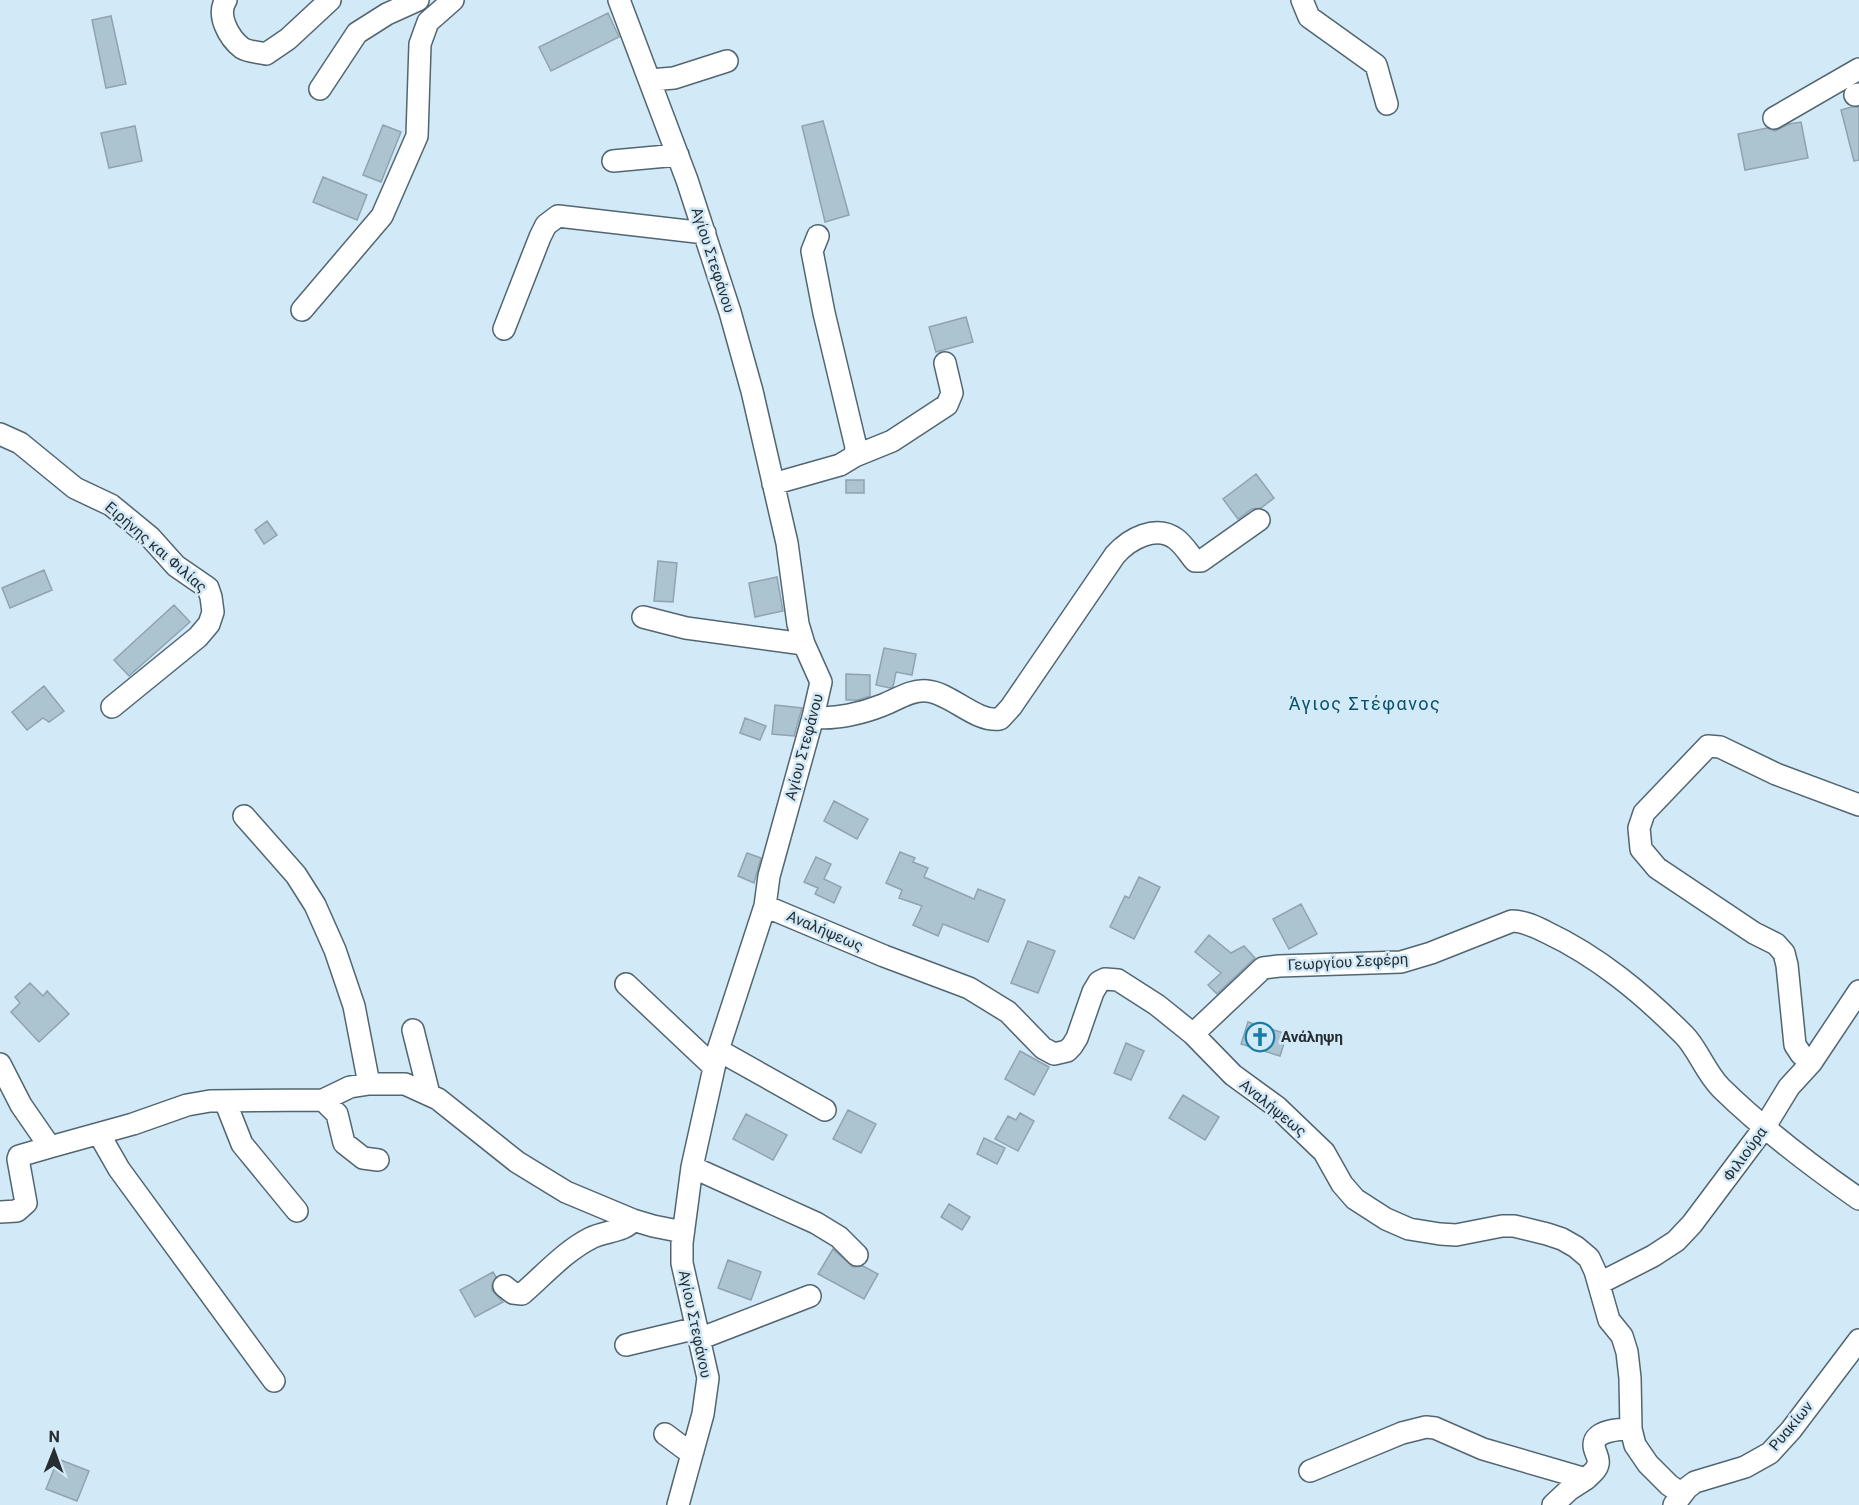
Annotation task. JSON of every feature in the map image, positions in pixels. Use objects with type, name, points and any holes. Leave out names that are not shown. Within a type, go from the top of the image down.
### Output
[{"type":"street","points":[[226,0],[223,5],[226,30],[243,49],[266,54],[288,39],[330,0]]},
{"type":"street","points":[[320,88],[357,33],[387,14],[418,0]]},
{"type":"street","points":[[302,310],[382,216],[417,135],[420,44],[428,22],[453,0]]},
{"type":"street","name":"Αγίου Στεφάνου","points":[[620,0],[678,155],[740,346],[787,543],[798,624],[821,682],[769,876],[765,906],[716,1059],[692,1167],[683,1232],[682,1263],[707,1369],[707,1395],[678,1505]]},
{"type":"street","points":[[1302,0],[1309,17],[1376,66],[1387,104]]},
{"type":"street","points":[[650,80],[674,78],[727,61]]},
{"type":"street","points":[[1774,118],[1859,69]]},
{"type":"street","points":[[613,161],[678,155]]},
{"type":"street","points":[[504,329],[540,237],[546,225],[558,216],[705,233]]},
{"type":"street","points":[[818,236],[812,251],[824,313],[856,447],[855,456]]},
{"type":"street","points":[[773,484],[840,465],[855,456],[892,441],[947,405],[952,393],[945,363]]},
{"type":"street","name":"Ειρήνης και Φιλίας","points":[[0,434],[20,443],[75,488],[111,505],[150,537],[176,566],[208,588],[213,612],[204,631],[112,707]]},
{"type":"street","points":[[813,717],[832,717],[876,707],[924,691],[939,695],[989,719],[1000,719],[1011,707],[1115,555],[1126,544],[1137,537],[1164,534],[1174,538],[1195,561],[1201,561],[1259,520]]},
{"type":"street","points":[[643,617],[686,628],[804,644]]},
{"type":"street","points":[[1811,1063],[1795,1045],[1784,952],[1776,944],[1760,936],[1657,868],[1641,849],[1639,828],[1644,813],[1708,746],[1720,747],[1776,774],[1859,805]]},
{"type":"street","points":[[244,816],[296,875],[315,905],[335,950],[354,1006],[369,1084]]},
{"type":"street","name":"Αναλήψεως","points":[[765,906],[884,956],[969,988],[1008,1012],[1050,1053],[1063,1053],[1072,1046],[1099,982],[1105,979],[1118,980],[1148,998],[1193,1034],[1233,1075],[1300,1127],[1324,1152],[1348,1192],[1370,1210],[1409,1229],[1426,1233],[1456,1235],[1502,1226],[1529,1229],[1562,1239],[1589,1258],[1600,1283],[1609,1320],[1622,1336],[1627,1352],[1631,1429],[1635,1445],[1648,1464],[1669,1485],[1678,1500]]},
{"type":"street","name":"Γεωργίου Σεφέρη","points":[[1193,1034],[1263,968],[1401,962],[1431,953],[1512,921],[1518,921],[1586,953],[1632,987],[1685,1036],[1716,1083],[1764,1128],[1859,1199]]},
{"type":"street","points":[[626,984],[716,1059],[825,1110]]},
{"type":"street","name":"Φιλιούρα","points":[[1600,1283],[1653,1256],[1676,1241],[1692,1224],[1764,1128],[1789,1087],[1811,1063],[1859,991]]},
{"type":"street","points":[[413,1030],[429,1094]]},
{"type":"street","points":[[0,1064],[21,1105],[50,1147]]},
{"type":"street","points":[[0,1212],[17,1211],[26,1203],[19,1156],[99,1134],[178,1108],[210,1101],[323,1100],[350,1087],[369,1084],[405,1084],[438,1099],[538,1176],[597,1207],[633,1220],[683,1232]]},
{"type":"street","points":[[323,1100],[337,1114],[344,1143],[363,1158],[378,1160]]},
{"type":"street","points":[[225,1101],[242,1144],[297,1211]]},
{"type":"street","points":[[99,1134],[118,1169],[274,1381]]},
{"type":"street","points":[[692,1167],[816,1223],[838,1237],[857,1255]]},
{"type":"street","points":[[504,1287],[513,1293],[522,1294],[570,1252],[592,1238],[629,1226],[633,1220]]},
{"type":"street","points":[[626,1345],[698,1334],[810,1296]]},
{"type":"street","name":"Ρυακίων","points":[[1678,1500],[1695,1482],[1745,1467],[1770,1453],[1791,1430],[1859,1340]]},
{"type":"street","points":[[1310,1471],[1402,1433],[1426,1427],[1435,1428],[1483,1449],[1586,1479]]},
{"type":"street","points":[[1553,1505],[1569,1490],[1586,1479],[1598,1466],[1594,1445],[1596,1439],[1611,1431],[1631,1429]]},
{"type":"street","points":[[664,1434],[685,1449],[693,1451]]},
{"type":"building","points":[[608,13],[619,37],[551,71],[539,47]]},
{"type":"building","points":[[111,16],[126,84],[106,88],[92,20]]},
{"type":"building","points":[[1859,107],[1859,160],[1854,161],[1841,110]]},
{"type":"building","points":[[823,121],[849,215],[825,222],[802,126]]},
{"type":"building","points":[[1801,122],[1808,158],[1745,170],[1738,134],[1767,128],[1775,131],[1789,124]]},
{"type":"building","points":[[383,125],[401,132],[381,182],[363,175]]},
{"type":"building","points":[[135,126],[142,161],[109,168],[101,133]]},
{"type":"building","points":[[323,177],[367,195],[357,220],[313,202]]},
{"type":"building","points":[[966,317],[973,342],[936,352],[929,327]]},
{"type":"building","points":[[1256,474],[1274,498],[1261,508],[1252,509],[1238,519],[1223,499]]},
{"type":"building","points":[[846,480],[864,480],[864,493],[846,493]]},
{"type":"building","points":[[267,521],[277,535],[264,544],[255,530]]},
{"type":"building","points":[[658,561],[677,563],[673,602],[654,601]]},
{"type":"building","points":[[44,570],[52,590],[10,608],[2,588]]},
{"type":"building","points":[[777,577],[783,611],[755,617],[749,583]]},
{"type":"building","points":[[174,605],[190,622],[129,676],[114,660]]},
{"type":"building","points":[[884,648],[916,654],[912,675],[896,672],[893,687],[890,688],[876,685]]},
{"type":"building","points":[[846,674],[870,675],[870,696],[858,700],[846,700]]},
{"type":"building","points":[[44,686],[64,711],[49,722],[43,718],[27,730],[12,712]]},
{"type":"building","points":[[775,705],[802,708],[794,736],[772,734]]},
{"type":"building","points":[[745,718],[766,726],[760,740],[740,733]]},
{"type":"building","points":[[834,801],[868,819],[857,839],[824,821]]},
{"type":"building","points":[[900,852],[915,858],[913,862],[928,868],[924,877],[974,899],[978,889],[1005,900],[988,942],[943,924],[938,936],[913,925],[922,906],[899,898],[902,890],[886,883]]},
{"type":"building","points":[[747,853],[761,858],[754,883],[738,876]]},
{"type":"building","points":[[816,857],[831,864],[824,879],[841,887],[834,903],[815,894],[818,888],[804,882]]},
{"type":"building","points":[[1139,877],[1160,887],[1134,939],[1110,927],[1125,896],[1129,898]]},
{"type":"building","points":[[1301,904],[1317,934],[1289,949],[1273,919]]},
{"type":"building","points":[[1209,935],[1231,953],[1244,946],[1255,958],[1217,994],[1208,985],[1221,973],[1195,952]]},
{"type":"building","points":[[1028,941],[1055,951],[1038,993],[1011,983]]},
{"type":"building","points":[[30,983],[43,996],[47,991],[69,1014],[39,1042],[11,1012],[20,1003],[15,997]]},
{"type":"building","points":[[1248,1022],[1287,1034],[1280,1056],[1241,1044]]},
{"type":"building","points":[[1126,1043],[1144,1051],[1131,1080],[1114,1073]]},
{"type":"building","points":[[1020,1051],[1049,1067],[1034,1095],[1005,1079]]},
{"type":"building","points":[[1183,1095],[1219,1117],[1205,1140],[1169,1118]]},
{"type":"building","points":[[848,1110],[876,1124],[861,1153],[833,1139]]},
{"type":"building","points":[[1020,1113],[1034,1121],[1018,1151],[995,1139],[1008,1116],[1016,1120]]},
{"type":"building","points":[[746,1114],[787,1135],[773,1160],[733,1139]]},
{"type":"building","points":[[984,1138],[1005,1148],[997,1164],[977,1154]]},
{"type":"building","points":[[949,1204],[970,1217],[962,1230],[941,1217]]},
{"type":"building","points":[[833,1249],[853,1267],[863,1266],[878,1274],[864,1299],[818,1274]]},
{"type":"building","points":[[728,1260],[761,1272],[751,1300],[718,1288]]},
{"type":"building","points":[[493,1272],[496,1277],[492,1290],[503,1302],[475,1317],[460,1290]]},
{"type":"building","points":[[58,1459],[89,1471],[77,1501],[46,1489]]},
{"type":"place","name":"Ανάληψη","points":[[1260,1037]]},
{"type":"district","name":"Άγιος Στέφανος","points":[[1365,703]]}]
